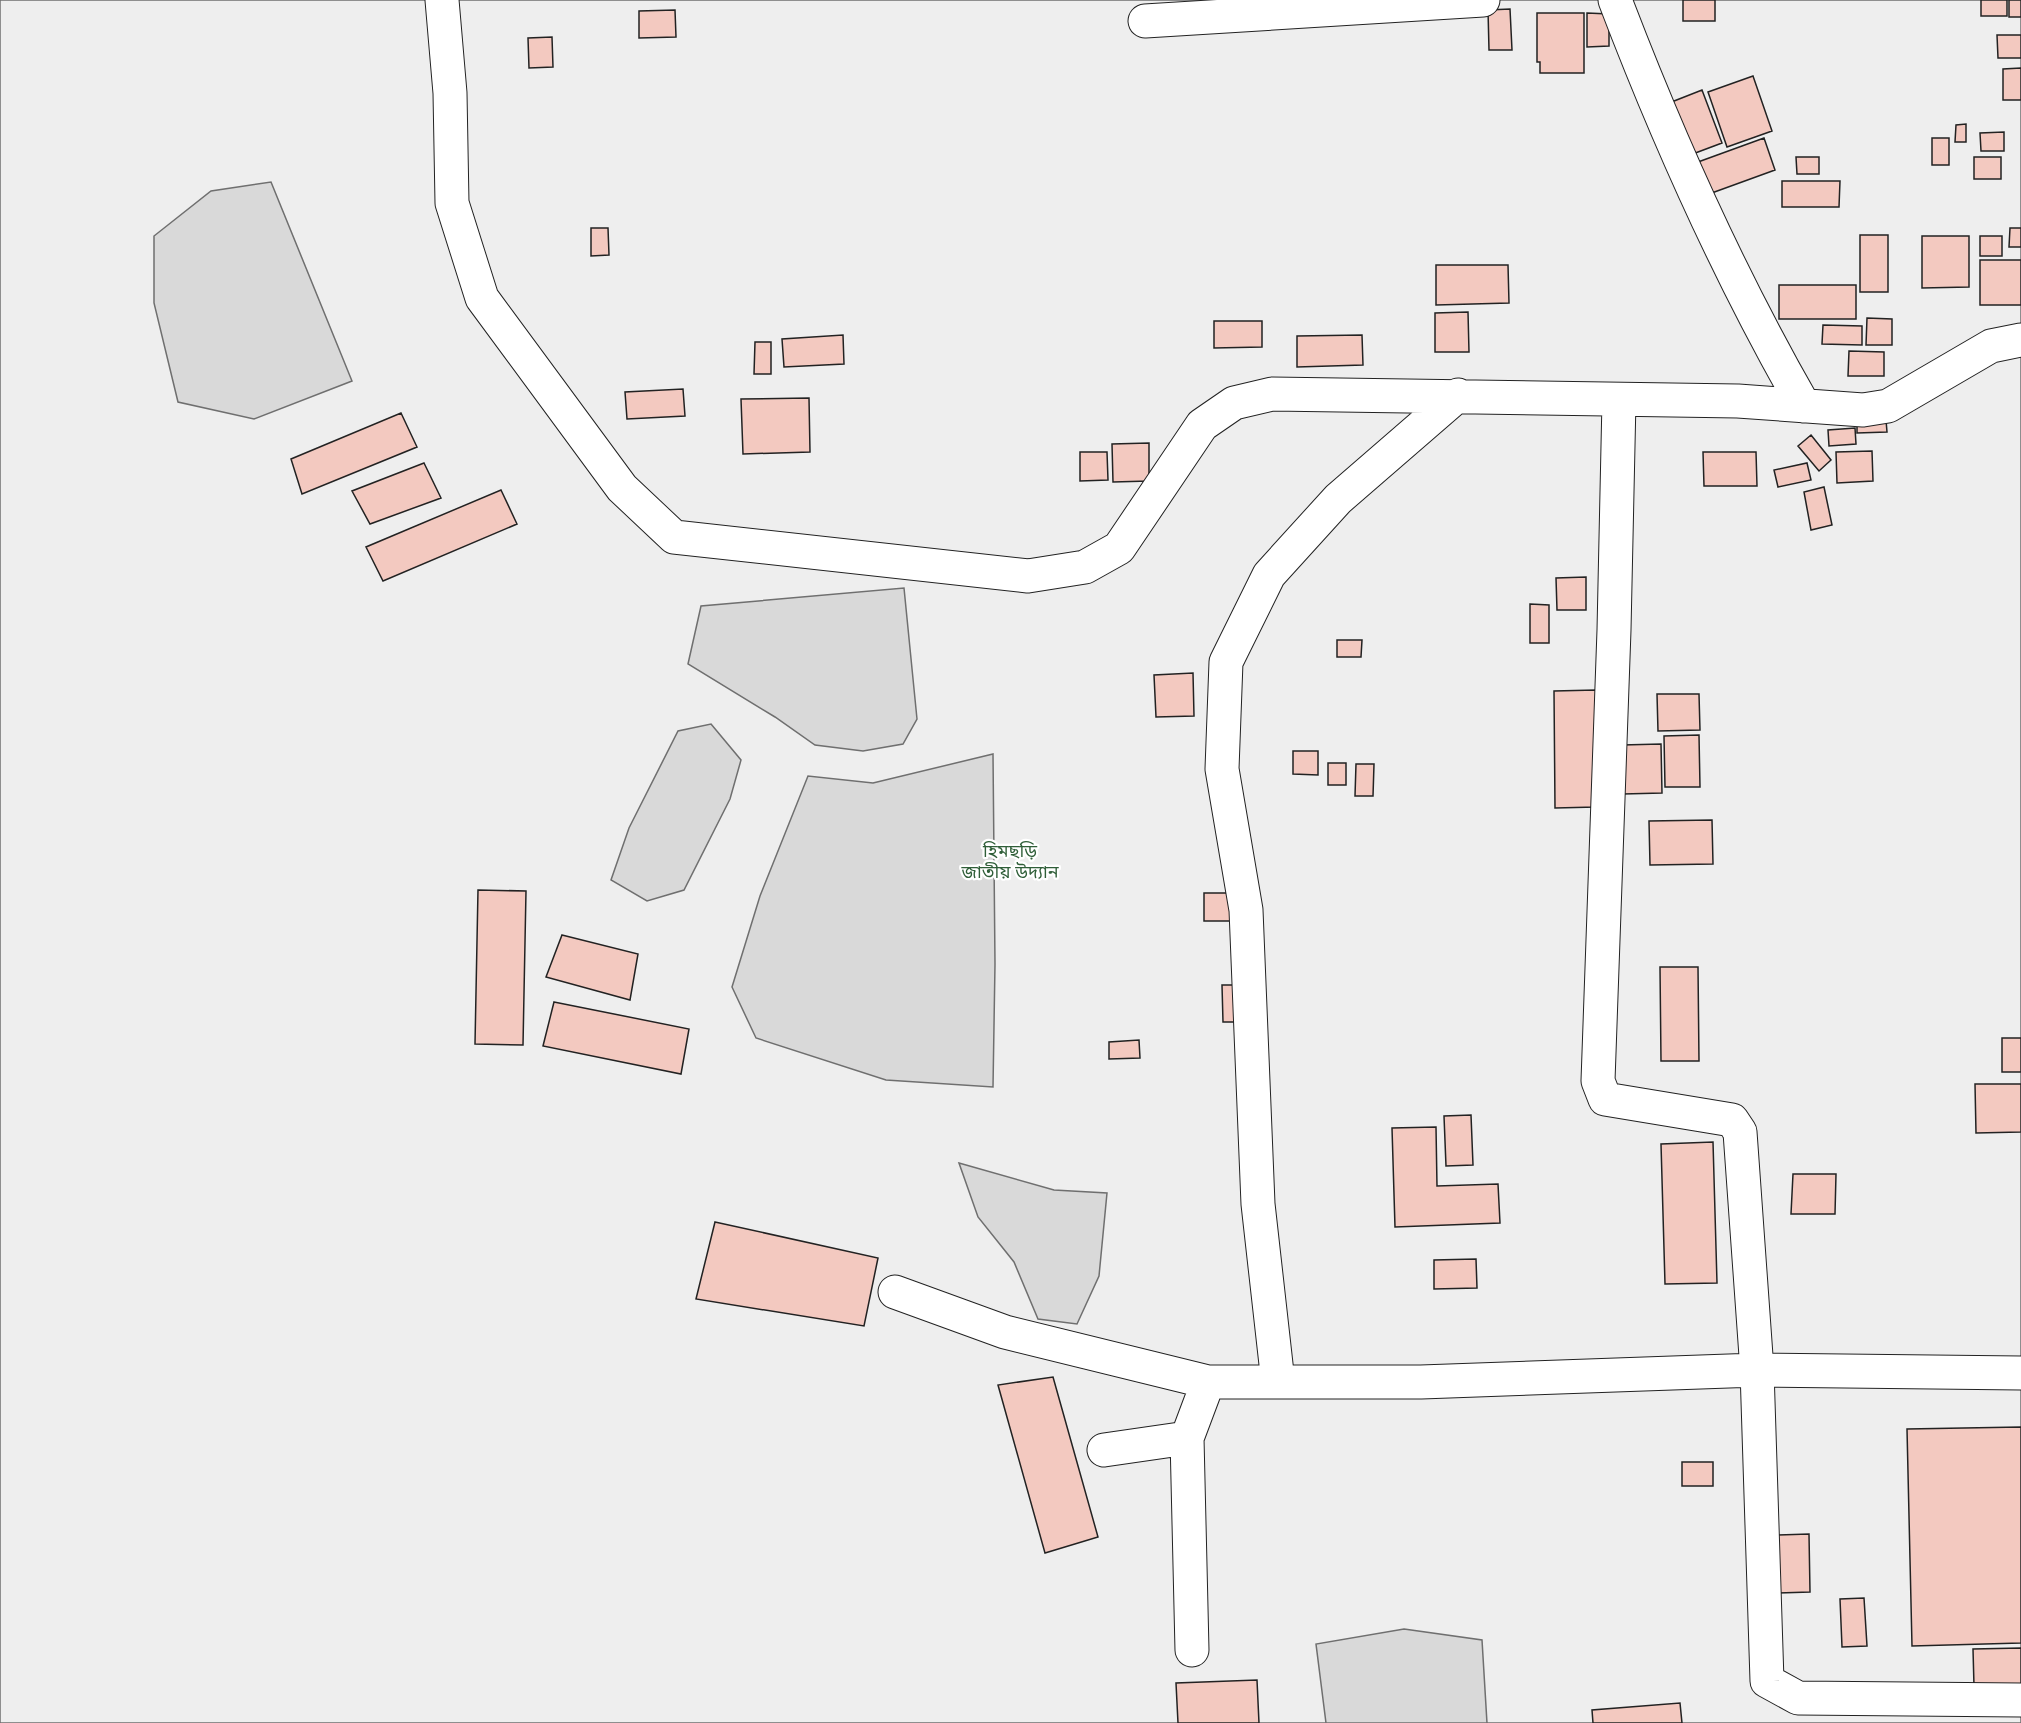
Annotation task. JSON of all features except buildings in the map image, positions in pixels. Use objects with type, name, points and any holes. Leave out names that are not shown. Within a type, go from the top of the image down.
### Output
[{"type":"street","points":[[442,0],[450,93],[452,203],[482,298],[622,488],[674,537],[1028,576],[1085,567],[1119,548],[1202,425],[1234,403],[1272,393],[1738,401],[1863,410],[1888,406],[1991,346],[2021,340]]},
{"type":"street","points":[[1145,21],[1483,0]]},
{"type":"street","points":[[1615,0],[1651,94],[1760,330],[1804,406]]},
{"type":"street","points":[[1278,1382],[1258,1204],[1246,910],[1222,769],[1226,662],[1269,575],[1338,499],[1458,395]]},
{"type":"street","points":[[1619,400],[1614,630],[1598,1081],[1605,1099],[1732,1120],[1740,1132],[1757,1370],[1767,1681],[1798,1698],[2021,1700]]},
{"type":"street","points":[[895,1292],[1005,1332],[1208,1382],[1421,1382],[1757,1370],[2021,1373]]},
{"type":"street","points":[[1192,1650],[1187,1438],[1208,1382]]},
{"type":"street","points":[[1104,1450],[1187,1438]]},
{"type":"green space","name":"হিমছড়ি জাতীয় উদ্যান","points":[[0,0],[2021,0],[2021,1723],[0,1723]]},
{"type":"shaded area","points":[[271,182],[352,381],[254,419],[178,402],[154,303],[154,236],[211,191]]},
{"type":"shaded area","points":[[904,588],[917,719],[903,744],[863,751],[815,745],[775,717],[688,664],[701,606]]},
{"type":"shaded area","points":[[711,724],[741,760],[730,799],[684,890],[647,901],[611,880],[629,828],[678,731]]},
{"type":"shaded area","points":[[993,754],[995,964],[993,1087],[886,1080],[756,1038],[732,987],[760,896],[808,776],[873,783]]},
{"type":"shaded area","points":[[959,1163],[1054,1190],[1107,1193],[1099,1276],[1077,1324],[1038,1319],[1014,1262],[978,1217]]},
{"type":"shaded area","points":[[1404,1629],[1482,1640],[1487,1723],[1326,1723],[1316,1644]]}]
